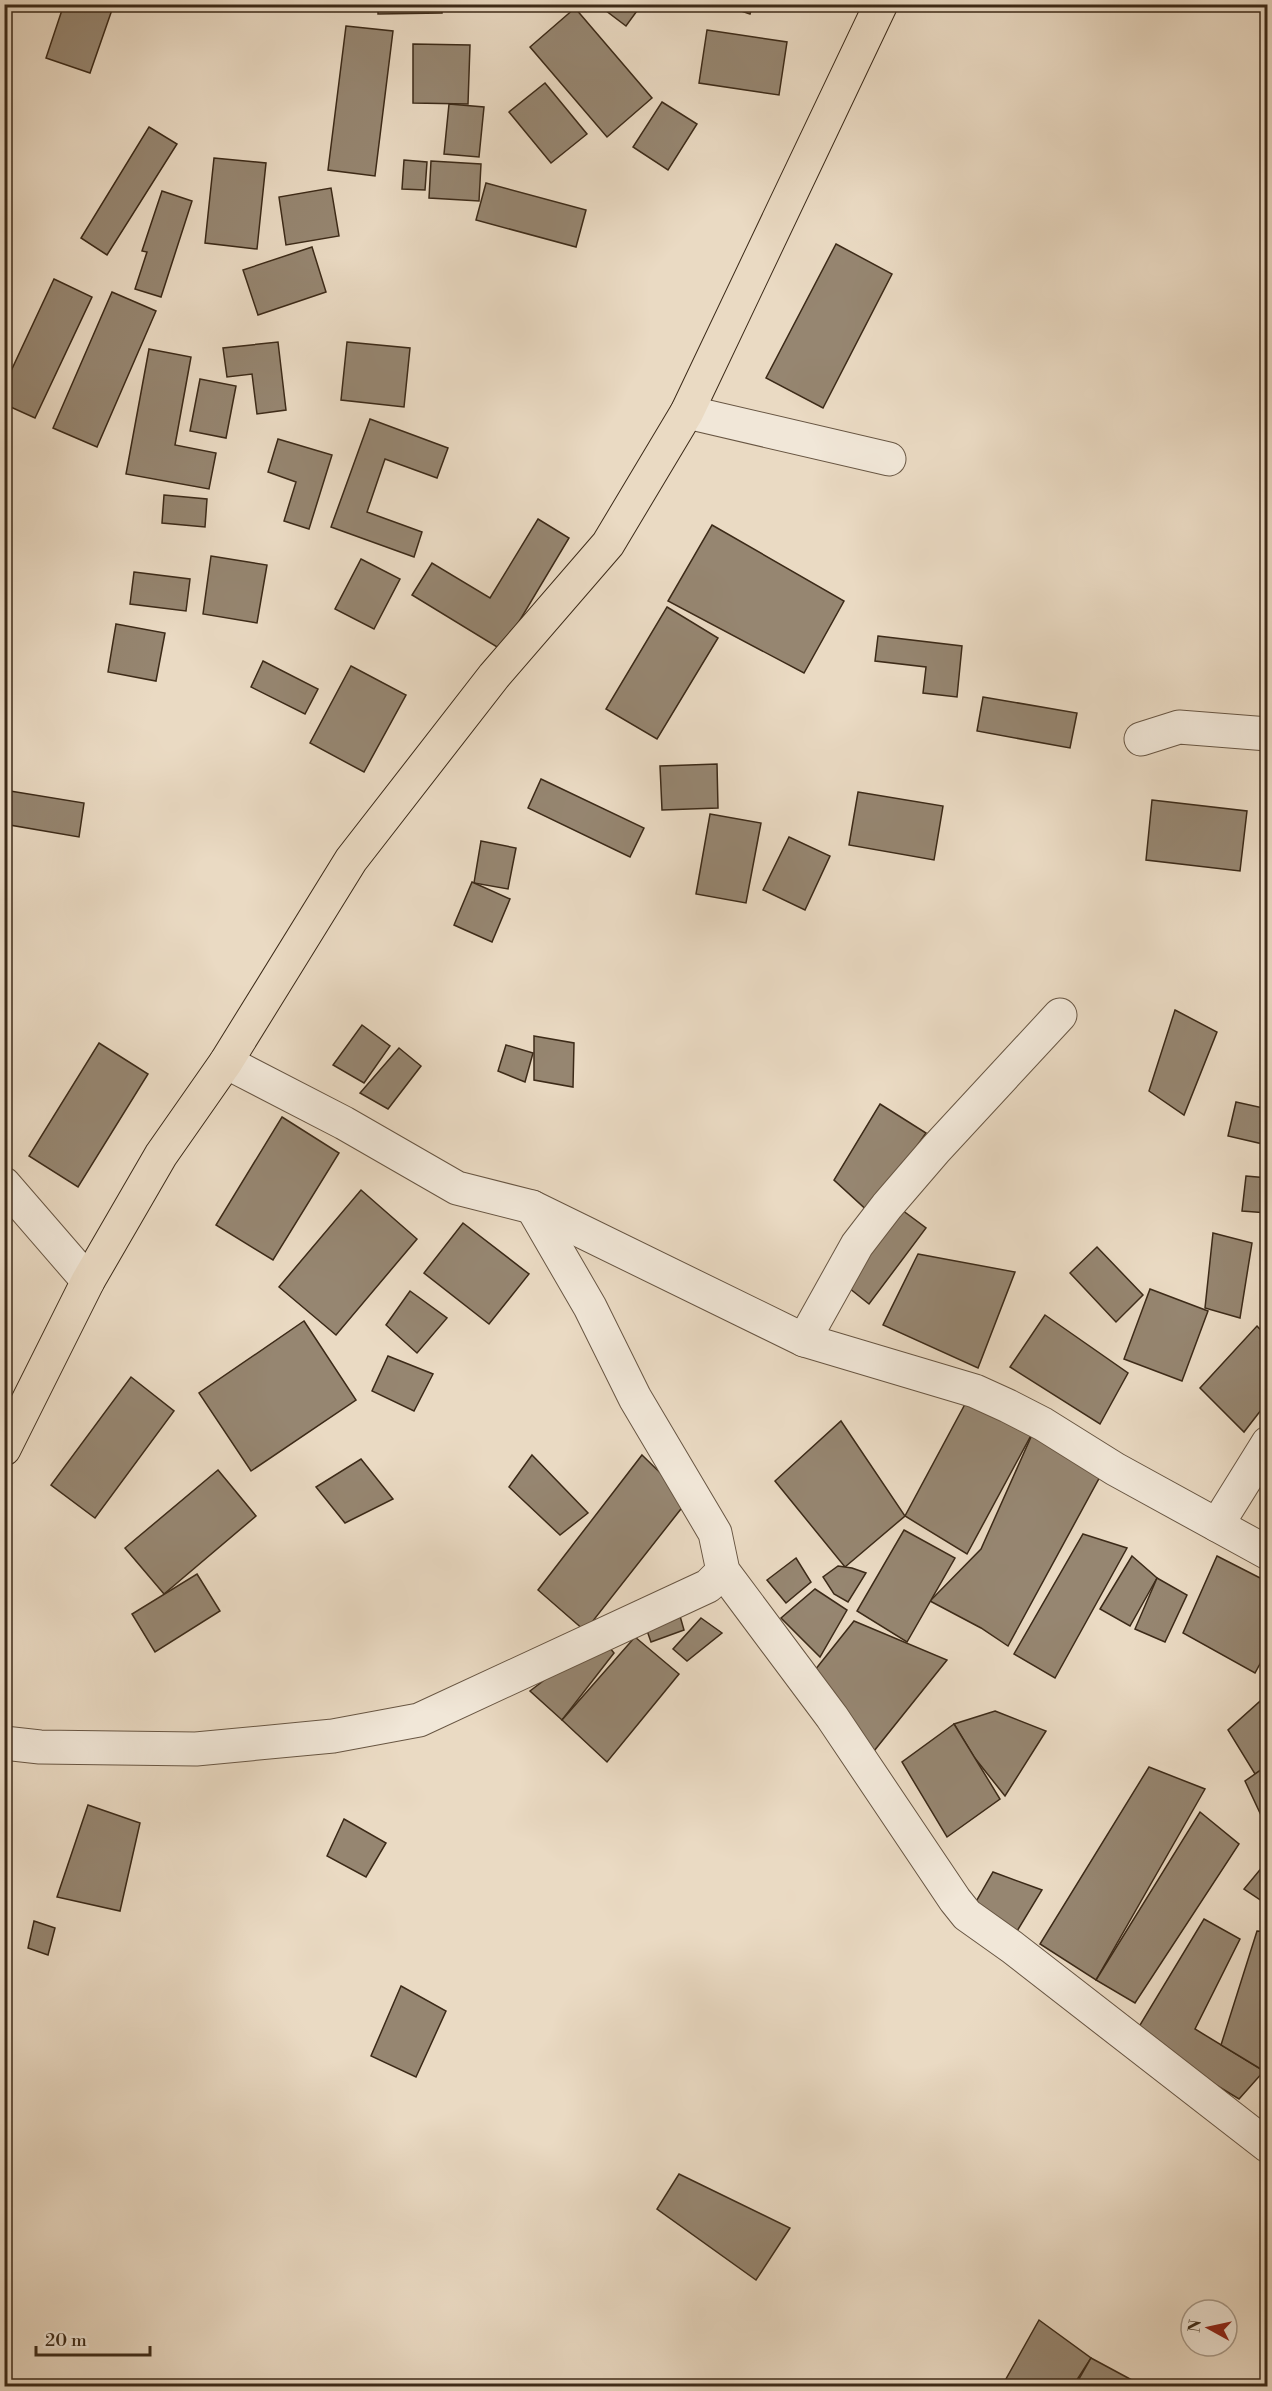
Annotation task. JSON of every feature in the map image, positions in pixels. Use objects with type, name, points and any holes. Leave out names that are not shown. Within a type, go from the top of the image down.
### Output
[{"type":"main road","points":[[4,1449],[88,1281],[161,1155],[226,1062],[351,860],[494,676],[608,544],[687,412],[881,4]]},
{"type":"street","points":[[687,412],[889,459]]},
{"type":"street","points":[[1142,739],[1179,727],[1268,734]]},
{"type":"street","points":[[804,1340],[857,1245],[887,1206],[936,1149],[1060,1015]]},
{"type":"street","points":[[226,1062],[344,1123],[457,1188],[532,1207],[804,1340],[975,1391],[1043,1424],[1115,1469],[1268,1553]]},
{"type":"street","points":[[4,1184],[88,1281]]},
{"type":"street","points":[[532,1207],[590,1307],[635,1398],[716,1533],[723,1571],[832,1717],[967,1915],[1012,1947],[1268,2146]]},
{"type":"street","points":[[1217,1525],[1268,1443]]},
{"type":"street","points":[[4,1743],[40,1747],[196,1749],[333,1736],[418,1720],[708,1586],[723,1571]]},
{"type":"building","points":[[64,4],[114,4],[90,73],[46,58]]},
{"type":"building","points":[[378,4],[442,4],[442,13],[378,14]]},
{"type":"building","points":[[597,4],[642,4],[626,26]]},
{"type":"building","points":[[721,4],[753,4],[750,14]]},
{"type":"building","points":[[575,8],[652,98],[607,137],[530,47]]},
{"type":"building","points":[[346,26],[393,31],[375,176],[328,170]]},
{"type":"building","points":[[707,30],[787,42],[779,95],[699,83]]},
{"type":"building","points":[[413,44],[470,45],[468,104],[413,103]]},
{"type":"building","points":[[545,83],[587,134],[551,163],[509,112]]},
{"type":"building","points":[[662,102],[697,124],[668,170],[633,147]]},
{"type":"building","points":[[449,104],[484,107],[479,157],[444,154]]},
{"type":"building","points":[[149,127],[177,144],[107,255],[81,238]]},
{"type":"building","points":[[214,158],[266,163],[257,249],[205,243]]},
{"type":"building","points":[[404,160],[427,162],[425,190],[402,189]]},
{"type":"building","points":[[431,161],[481,164],[479,201],[429,198]]},
{"type":"building","points":[[486,183],[586,210],[576,247],[476,220]]},
{"type":"building","points":[[331,188],[339,236],[286,245],[279,197]]},
{"type":"building","points":[[162,191],[192,201],[161,297],[135,289],[147,252],[142,251]]},
{"type":"building","points":[[836,244],[892,274],[823,408],[766,378]]},
{"type":"building","points":[[312,247],[326,292],[258,315],[243,270]]},
{"type":"building","points":[[54,279],[92,297],[35,418],[4,404],[4,386]]},
{"type":"building","points":[[112,292],[156,311],[97,447],[53,428]]},
{"type":"building","points":[[278,342],[286,410],[257,414],[252,374],[227,377],[223,348]]},
{"type":"building","points":[[347,342],[410,348],[404,407],[341,400]]},
{"type":"building","points":[[149,349],[191,357],[175,445],[216,453],[209,489],[126,474]]},
{"type":"building","points":[[200,379],[236,386],[226,438],[190,431]]},
{"type":"building","points":[[370,419],[448,448],[437,478],[385,459],[367,512],[422,532],[414,557],[331,527]]},
{"type":"building","points":[[278,439],[332,455],[309,529],[284,521],[296,482],[268,472]]},
{"type":"building","points":[[164,495],[207,499],[205,527],[162,523]]},
{"type":"building","points":[[538,519],[569,538],[502,650],[412,595],[432,563],[490,598]]},
{"type":"building","points":[[712,525],[844,601],[804,673],[668,601]]},
{"type":"building","points":[[211,556],[267,565],[257,623],[203,614]]},
{"type":"building","points":[[361,559],[400,579],[374,629],[335,609]]},
{"type":"building","points":[[134,572],[190,579],[186,611],[130,604]]},
{"type":"building","points":[[667,607],[718,638],[657,739],[606,709]]},
{"type":"building","points":[[116,624],[165,633],[156,681],[108,672]]},
{"type":"building","points":[[878,636],[962,646],[957,697],[923,693],[926,667],[875,661]]},
{"type":"building","points":[[263,661],[318,689],[305,714],[251,687]]},
{"type":"building","points":[[351,666],[406,695],[364,772],[310,743]]},
{"type":"building","points":[[983,697],[1077,713],[1070,748],[977,731]]},
{"type":"building","points":[[717,764],[718,808],[662,810],[660,766]]},
{"type":"building","points":[[541,779],[644,828],[630,857],[528,808]]},
{"type":"building","points":[[4,790],[84,803],[79,837],[4,824]]},
{"type":"building","points":[[858,792],[943,806],[934,860],[849,845]]},
{"type":"building","points":[[1152,800],[1247,811],[1240,871],[1146,860]]},
{"type":"building","points":[[710,814],[761,823],[746,903],[696,894]]},
{"type":"building","points":[[789,837],[830,856],[805,910],[763,890]]},
{"type":"building","points":[[481,841],[516,848],[508,889],[474,883]]},
{"type":"building","points":[[472,882],[510,899],[492,942],[454,925]]},
{"type":"building","points":[[1175,1010],[1217,1032],[1184,1115],[1149,1091]]},
{"type":"building","points":[[362,1025],[390,1046],[364,1083],[333,1065]]},
{"type":"building","points":[[534,1036],[574,1043],[573,1087],[534,1080]]},
{"type":"building","points":[[99,1043],[148,1074],[78,1187],[29,1156]]},
{"type":"building","points":[[506,1045],[533,1053],[525,1082],[498,1071]]},
{"type":"building","points":[[399,1048],[421,1066],[388,1109],[360,1093]]},
{"type":"building","points":[[1236,1102],[1268,1109],[1268,1127],[1263,1144],[1228,1136]]},
{"type":"building","points":[[880,1104],[926,1133],[870,1213],[834,1180]]},
{"type":"building","points":[[282,1117],[339,1153],[273,1260],[216,1225]]},
{"type":"building","points":[[1246,1176],[1268,1178],[1268,1213],[1242,1211]]},
{"type":"building","points":[[361,1190],[417,1239],[336,1335],[279,1287]]},
{"type":"building","points":[[898,1207],[926,1228],[869,1304],[839,1280]]},
{"type":"building","points":[[463,1223],[529,1274],[489,1324],[424,1273]]},
{"type":"building","points":[[1213,1233],[1252,1243],[1240,1318],[1205,1308]]},
{"type":"building","points":[[1097,1247],[1143,1295],[1116,1322],[1070,1273]]},
{"type":"building","points":[[918,1254],[1015,1272],[978,1368],[883,1325]]},
{"type":"building","points":[[1150,1289],[1208,1311],[1182,1381],[1124,1359]]},
{"type":"building","points":[[410,1291],[447,1318],[417,1353],[386,1325]]},
{"type":"building","points":[[1045,1315],[1128,1373],[1100,1424],[1010,1367]]},
{"type":"building","points":[[304,1321],[356,1400],[251,1471],[199,1393]]},
{"type":"building","points":[[1257,1326],[1268,1338],[1268,1401],[1244,1432],[1200,1388]]},
{"type":"building","points":[[388,1356],[433,1374],[414,1411],[372,1391]]},
{"type":"building","points":[[131,1377],[174,1411],[95,1518],[51,1485]]},
{"type":"building","points":[[971,1393],[1035,1428],[967,1554],[905,1516]]},
{"type":"building","points":[[841,1421],[905,1516],[845,1567],[775,1481]]},
{"type":"building","points":[[1035,1428],[1102,1473],[1008,1646],[981,1628],[930,1601],[981,1549]]},
{"type":"building","points":[[532,1455],[588,1513],[560,1535],[509,1487]]},
{"type":"building","points":[[642,1455],[688,1500],[585,1631],[538,1590]]},
{"type":"building","points":[[361,1459],[393,1499],[345,1523],[316,1487]]},
{"type":"building","points":[[218,1470],[256,1516],[164,1594],[125,1548]]},
{"type":"building","points":[[904,1530],[955,1558],[907,1642],[857,1611]]},
{"type":"building","points":[[1083,1534],[1127,1548],[1055,1678],[1014,1654]]},
{"type":"building","points":[[1132,1556],[1157,1578],[1130,1626],[1100,1609]]},
{"type":"building","points":[[1217,1556],[1268,1582],[1268,1649],[1255,1673],[1183,1633]]},
{"type":"building","points":[[796,1558],[811,1582],[786,1603],[767,1580]]},
{"type":"building","points":[[838,1566],[866,1573],[848,1602],[834,1594],[823,1577]]},
{"type":"building","points":[[197,1574],[220,1611],[155,1652],[132,1614]]},
{"type":"building","points":[[1157,1578],[1187,1595],[1165,1642],[1135,1629]]},
{"type":"building","points":[[815,1589],[847,1610],[820,1657],[781,1618]]},
{"type":"building","points":[[678,1609],[684,1630],[651,1642],[645,1625]]},
{"type":"building","points":[[701,1618],[722,1633],[687,1661],[673,1649]]},
{"type":"building","points":[[854,1621],[947,1660],[874,1751],[811,1675]]},
{"type":"building","points":[[601,1637],[614,1653],[562,1720],[530,1691]]},
{"type":"building","points":[[635,1637],[679,1674],[607,1762],[562,1720]]},
{"type":"building","points":[[1268,1694],[1268,1765],[1255,1774],[1228,1730]]},
{"type":"building","points":[[995,1711],[1046,1731],[1005,1796],[974,1757],[954,1724]]},
{"type":"building","points":[[954,1724],[1000,1799],[947,1837],[902,1762]]},
{"type":"building","points":[[1268,1765],[1268,1827],[1267,1828],[1245,1781]]},
{"type":"building","points":[[1149,1767],[1205,1789],[1096,1980],[1040,1944]]},
{"type":"building","points":[[88,1805],[140,1823],[120,1911],[57,1897]]},
{"type":"building","points":[[1200,1812],[1239,1844],[1135,2003],[1096,1980]]},
{"type":"building","points":[[344,1819],[386,1843],[366,1877],[327,1856]]},
{"type":"building","points":[[1268,1860],[1268,1905],[1244,1889]]},
{"type":"building","points":[[993,1872],[1042,1890],[1014,1936],[969,1914]]},
{"type":"building","points":[[1204,1919],[1240,1939],[1195,2029],[1264,2071],[1239,2099],[1134,2035]]},
{"type":"building","points":[[34,1921],[55,1928],[48,1955],[28,1948]]},
{"type":"building","points":[[1257,1931],[1268,1932],[1268,2055],[1264,2071],[1221,2045]]},
{"type":"building","points":[[401,1986],[446,2011],[416,2077],[371,2056]]},
{"type":"building","points":[[679,2174],[790,2228],[756,2280],[657,2209]]},
{"type":"building","points":[[1039,2320],[1091,2358],[1073,2386],[1002,2386]]},
{"type":"building","points":[[1091,2358],[1143,2386],[1075,2386]]}]
